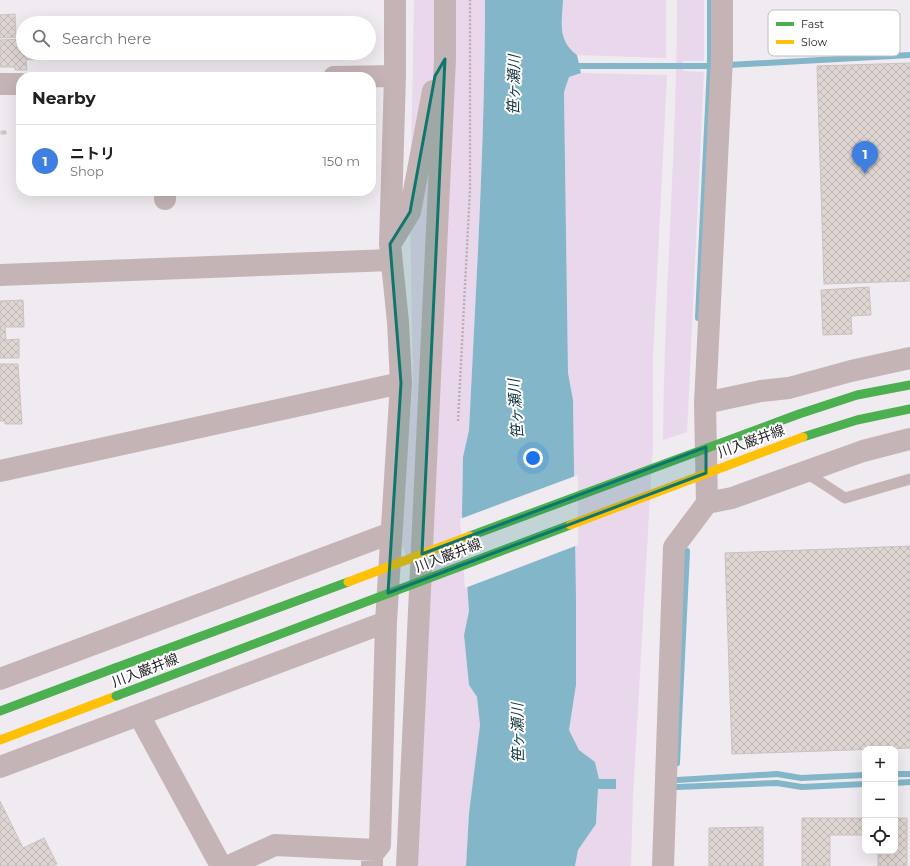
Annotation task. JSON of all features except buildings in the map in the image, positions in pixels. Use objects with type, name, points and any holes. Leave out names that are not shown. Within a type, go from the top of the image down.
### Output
[{"type":"main road","name":"川入巌井線","points":[[0,711],[799,414],[857,396],[910,385]]},
{"type":"main road","name":"川入巌井線","points":[[0,740],[798,439],[857,420],[910,409]]},
{"type":"street","points":[[229,866],[275,846],[374,858],[380,846],[386,622],[401,382],[398,322],[390,252],[395,76],[395,0]]},
{"type":"street","points":[[407,866],[445,59],[445,0]]},
{"type":"street","points":[[663,866],[674,547],[707,503],[705,403],[722,58],[722,0]]},
{"type":"street","points":[[390,252],[410,212],[435,76],[445,59]]},
{"type":"street","points":[[376,76],[395,76]]},
{"type":"street","points":[[0,84],[16,84]]},
{"type":"street","points":[[0,275],[390,252]]},
{"type":"street","points":[[705,403],[761,391],[789,388],[910,358]]},
{"type":"street","points":[[0,471],[401,382]]},
{"type":"street","points":[[707,503],[732,498],[863,452],[910,439]]},
{"type":"street","points":[[0,679],[391,533]]},
{"type":"street","points":[[0,767],[386,622]]},
{"type":"street","points":[[139,715],[221,866]]},
{"type":"lane","points":[[805,472],[845,498],[910,479]]},
{"type":"path","points":[[458,421],[470,189],[470,0]]},
{"type":"highlighted area","points":[[445,59],[422,554],[706,447],[706,473],[388,593],[401,383],[390,244],[410,212],[435,76]]},
{"type":"shaded area","points":[[414,0],[485,0],[482,161],[477,269],[469,430],[463,457],[462,514],[469,611],[464,635],[469,685],[477,697],[480,725],[469,813],[466,866],[413,866],[426,605],[400,540],[413,381],[410,212]]},
{"type":"shaded area","points":[[563,0],[666,0],[666,58],[577,55],[566,43],[562,30]]},
{"type":"shaded area","points":[[677,0],[704,0],[704,61],[683,61],[683,71],[704,72],[687,432],[663,440],[675,110]]},
{"type":"shaded area","points":[[581,73],[667,75],[653,356],[653,443],[633,797],[631,866],[575,866],[578,850],[596,824],[598,789],[616,779],[599,779],[595,762],[579,750],[569,730],[576,685],[576,599],[573,400],[568,373],[564,92],[569,77]]},
{"type":"water","name":"笹ヶ瀬川","points":[[485,0],[563,0],[562,30],[566,43],[577,55],[581,73],[569,77],[564,92],[568,373],[573,400],[576,599],[576,685],[569,730],[579,750],[595,762],[599,779],[616,779],[616,789],[598,789],[596,824],[578,850],[575,866],[466,866],[469,813],[480,725],[477,697],[469,685],[464,635],[469,611],[462,514],[463,457],[469,430],[477,268],[482,161]]},
{"type":"pier","points":[[578,475],[578,545],[465,588],[460,519]]},
{"type":"waterway","points":[[698,318],[710,66],[710,0]]},
{"type":"waterway","points":[[900,56],[910,55]]},
{"type":"waterway","points":[[728,65],[892,56]]},
{"type":"waterway","points":[[572,66],[713,66]]},
{"type":"waterway","points":[[677,763],[687,551]]},
{"type":"waterway","points":[[677,780],[777,774],[801,778],[862,775]]},
{"type":"waterway","points":[[898,774],[910,774]]},
{"type":"waterway","points":[[898,783],[910,782]]},
{"type":"waterway","points":[[677,787],[777,783],[802,787],[862,784]]},
{"type":"traffic: fast","points":[[470,536],[799,414],[857,395],[910,385]]},
{"type":"traffic: fast","points":[[803,437],[857,420],[910,409]]},
{"type":"traffic: fast","points":[[116,696],[570,525]]},
{"type":"traffic: fast","points":[[115,668],[348,582]]},
{"type":"traffic: fast","points":[[0,711],[115,668]]},
{"type":"traffic: slow","points":[[570,525],[803,437]]},
{"type":"traffic: slow","points":[[348,582],[470,536]]},
{"type":"traffic: slow","points":[[0,740],[116,696]]},
{"type":"place","name":"ニトリ","points":[[865,174]]}]
